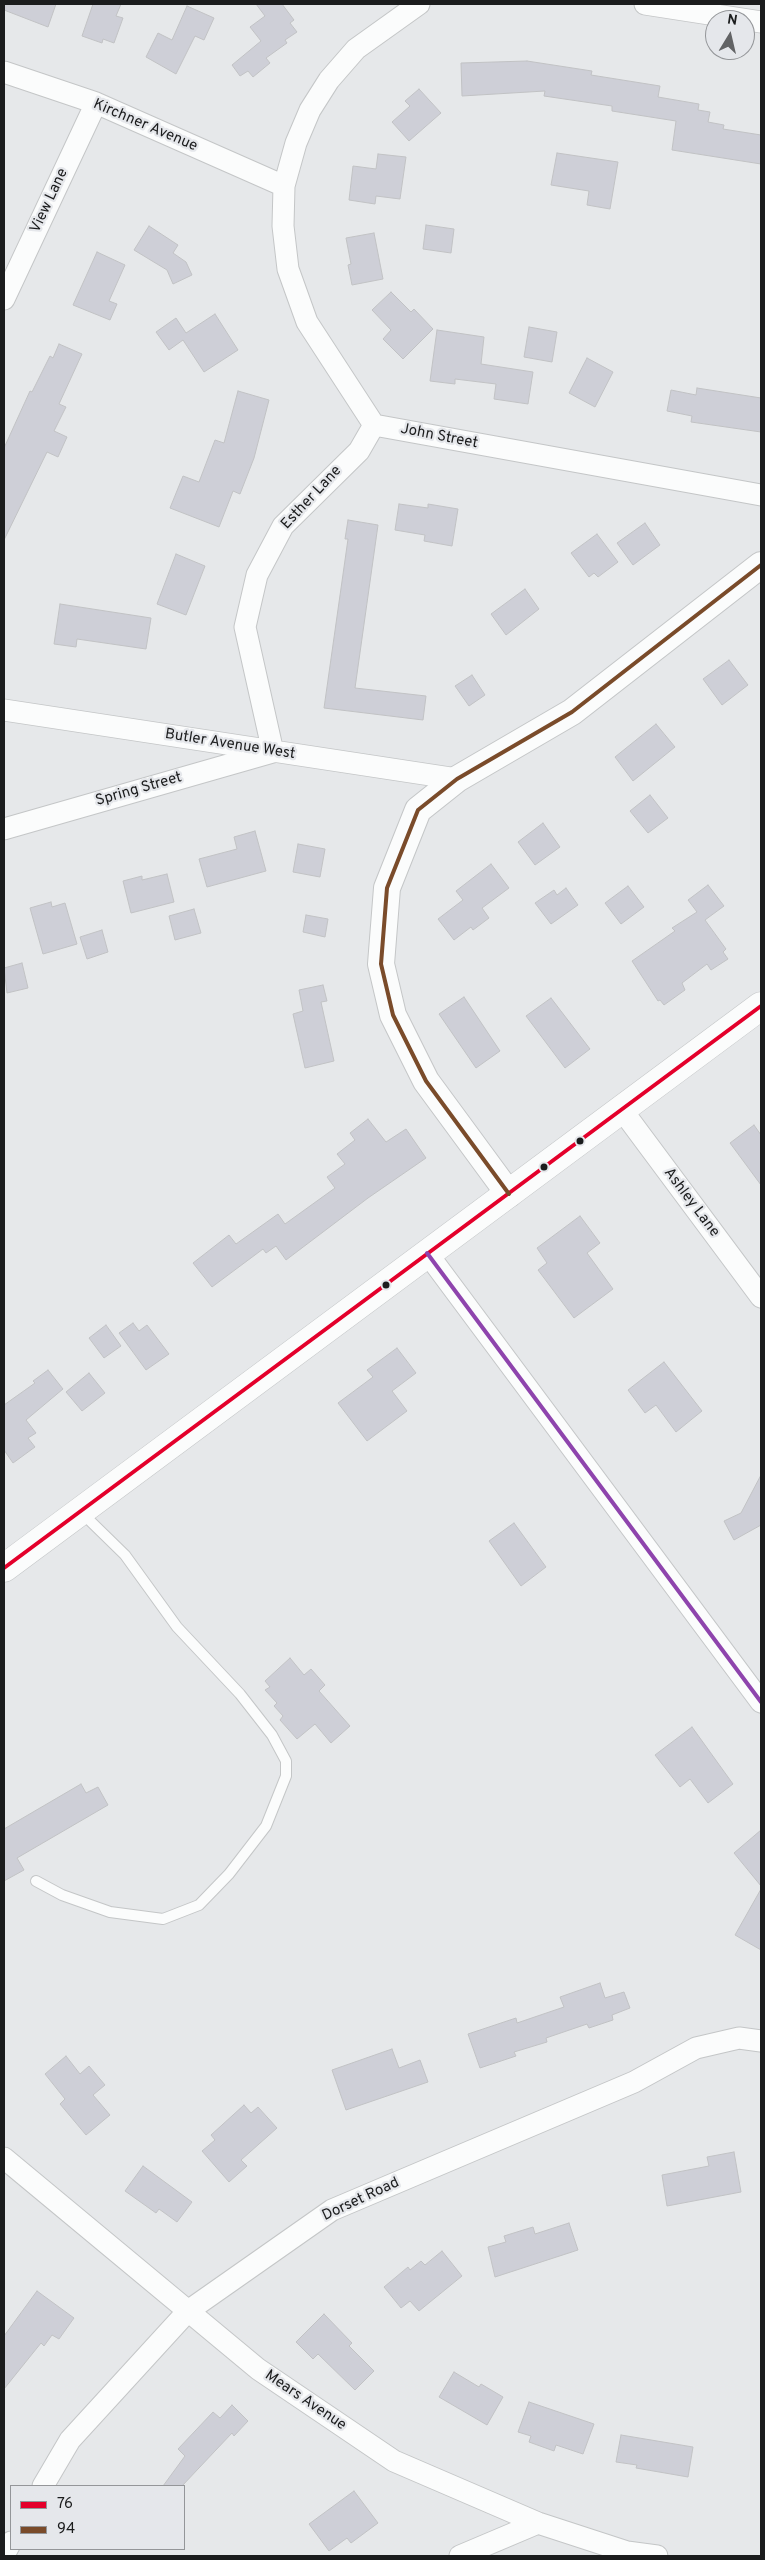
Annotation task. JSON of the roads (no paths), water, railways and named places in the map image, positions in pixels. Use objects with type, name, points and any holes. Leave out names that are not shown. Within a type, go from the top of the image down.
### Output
[{"type":"main road","points":[[4,1568],[761,1006]]},
{"type":"street","points":[[374,425],[307,322],[288,269],[283,226],[284,186],[296,143],[310,110],[329,80],[356,49],[419,4]]},
{"type":"street","points":[[645,4],[761,22]]},
{"type":"street","name":"Kirchner Avenue","points":[[4,72],[96,103],[284,186]]},
{"type":"street","name":"View Lane","points":[[4,299],[96,103]]},
{"type":"street","name":"John Street","points":[[374,425],[761,495]]},
{"type":"street","name":"Esther Lane","points":[[273,752],[245,627],[257,575],[283,526],[358,451],[374,425]]},
{"type":"street","points":[[509,1194],[426,1080],[393,1015],[381,964],[387,888],[418,810],[457,779],[572,712],[761,565]]},
{"type":"street","name":"Butler Avenue West","points":[[4,710],[457,779]]},
{"type":"street","name":"Spring Street","points":[[4,829],[273,752]]},
{"type":"street","name":"Ashley Lane","points":[[622,1110],[761,1297]]},
{"type":"street","points":[[427,1253],[761,1702]]},
{"type":"street","name":"Dorset Road","points":[[44,2485],[70,2440],[188,2312],[332,2210],[634,2082],[696,2048],[739,2038],[761,2041]]},
{"type":"street","name":"Mears Avenue","points":[[4,2158],[258,2369],[394,2461],[538,2524],[627,2552],[657,2556]]},
{"type":"street","points":[[460,2556],[538,2524]]},
{"type":"street","points":[[4,2555],[10,2544]]},
{"type":"lane","points":[[36,1881],[62,1895],[110,1912],[163,1919],[199,1904],[229,1874],[266,1826],[286,1776],[286,1761],[272,1735],[240,1694],[178,1627],[125,1555],[81,1511]]}]
